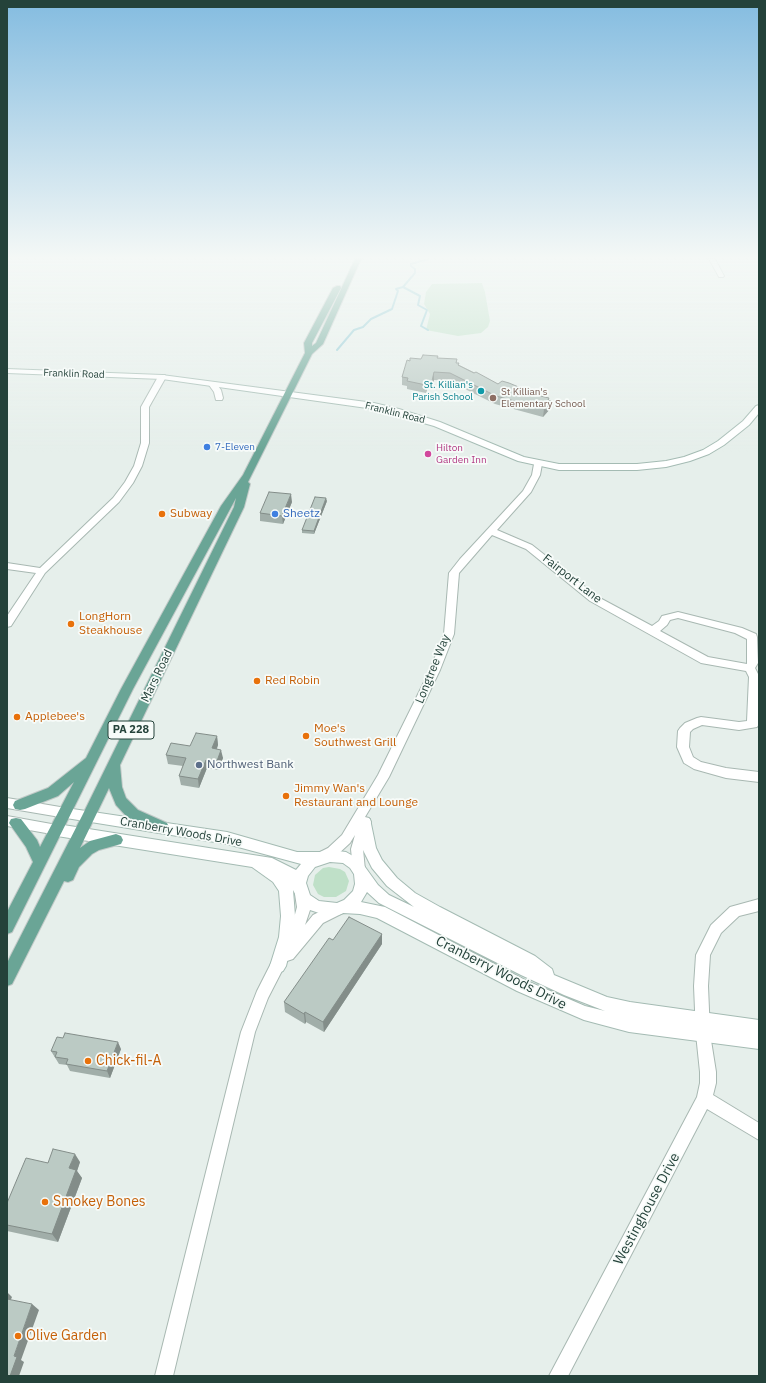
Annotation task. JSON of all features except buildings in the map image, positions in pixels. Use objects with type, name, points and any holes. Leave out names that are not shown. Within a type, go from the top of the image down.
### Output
[{"type":"main road","name":"Mars Road","points":[[309,353],[308,343],[318,324]]},
{"type":"main road","name":"Mars Road","points":[[7,927],[66,813],[127,689],[226,506],[247,477],[309,353],[319,344],[328,324]]},
{"type":"main road","name":"Mars Road","points":[[7,980],[89,816],[239,507],[247,477]]},
{"type":"main road","points":[[20,805],[53,792],[92,759]]},
{"type":"main road","points":[[114,763],[115,787],[121,802],[133,814],[162,827]]},
{"type":"main road","points":[[11,822],[32,844],[40,864]]},
{"type":"main road","points":[[7,987],[41,931],[74,863],[81,855],[95,845],[116,840]]},
{"type":"street","name":"Franklin Road","points":[[7,371],[162,378],[374,406],[420,417],[521,459],[538,464],[559,467],[637,467],[666,464],[687,459],[706,452],[721,443],[746,423],[759,408]]},
{"type":"street","points":[[7,624],[42,571],[116,500],[129,483],[138,466],[145,443],[145,407],[162,378]]},
{"type":"street","points":[[212,385],[218,392],[219,398],[229,387]]},
{"type":"street","name":"Longtree Way","points":[[382,777],[435,670],[449,634],[454,573],[490,531],[527,492],[534,479],[538,464]]},
{"type":"street","name":"Fairport Lane","points":[[490,531],[529,547],[594,598],[705,660],[750,668]]},
{"type":"street","points":[[7,566],[42,571]]},
{"type":"street","points":[[652,630],[663,623],[666,618],[678,615],[738,630],[752,637],[753,663],[750,668],[754,676],[755,700],[753,724],[739,726],[700,721],[689,726],[684,731],[683,746],[688,760],[698,766],[726,773],[759,777]]},
{"type":"street","points":[[747,725],[759,729]]},
{"type":"street","points":[[278,966],[318,919],[349,904],[359,894],[362,884],[357,849],[382,777]]},
{"type":"street","points":[[164,1376],[248,1032],[259,1003],[301,919],[304,907],[300,878],[305,867],[332,852],[346,839],[382,777]]},
{"type":"street","points":[[7,803],[66,813]]},
{"type":"street","name":"Cranberry Woods Drive","points":[[66,813],[227,838],[297,858],[322,857]]},
{"type":"street","points":[[11,822],[57,830]]},
{"type":"street","points":[[365,823],[369,848],[377,864],[392,882],[410,898],[434,912],[530,961],[569,990]]},
{"type":"street","name":"Cranberry Woods Drive","points":[[57,830],[266,863],[278,866],[294,878],[301,891]]},
{"type":"street","points":[[322,857],[335,856],[346,858],[355,864],[360,871]]},
{"type":"street","points":[[248,861],[272,873],[281,881],[286,890],[288,916],[286,937],[278,966]]},
{"type":"street","name":"Cranberry Woods Drive","points":[[360,871],[379,895],[539,995],[584,1013],[629,1024],[759,1028]]},
{"type":"street","points":[[301,891],[308,902],[314,906],[325,909],[340,908]]},
{"type":"street","name":"Westinghouse Drive","points":[[558,1376],[704,1098],[708,1083],[708,1072],[703,1027],[701,986],[703,955],[716,929],[735,911],[759,905]]},
{"type":"street","name":"Cranberry Woods Drive","points":[[340,908],[360,908],[380,912],[606,1004],[759,1041]]},
{"type":"street","points":[[704,1098],[759,1132]]},
{"type":"green space","points":[[428,324],[489,324],[488,327],[481,333],[458,336],[426,330]]},
{"type":"green space","points":[[329,867],[340,869],[345,872],[349,881],[346,891],[336,897],[324,897],[318,894],[313,885],[315,875],[323,868]]},
{"type":"waterway","points":[[337,350],[354,330],[363,327],[366,324]]},
{"type":"waterway","points":[[422,324],[421,326],[428,330]]},
{"type":"place","name":"St. Killian's Parish School","points":[[481,391]]},
{"type":"place","name":"St Killian's Elementary School","points":[[493,398]]},
{"type":"place","name":"7-Eleven","points":[[207,447]]},
{"type":"place","name":"Hilton Garden Inn","points":[[428,454]]},
{"type":"place","name":"Subway","points":[[162,514]]},
{"type":"place","name":"Sheetz","points":[[275,514]]},
{"type":"place","name":"LongHorn Steakhouse","points":[[71,624]]},
{"type":"place","name":"Red Robin","points":[[257,681]]},
{"type":"place","name":"Applebee's","points":[[17,717]]},
{"type":"place","name":"Moe's Southwest Grill","points":[[306,736]]},
{"type":"place","name":"Northwest Bank","points":[[199,765]]},
{"type":"place","name":"Jimmy Wan's Restaurant and Lounge","points":[[286,796]]},
{"type":"place","name":"Chick-fil-A","points":[[88,1061]]},
{"type":"place","name":"Smokey Bones","points":[[45,1202]]},
{"type":"place","name":"Olive Garden","points":[[18,1336]]}]
